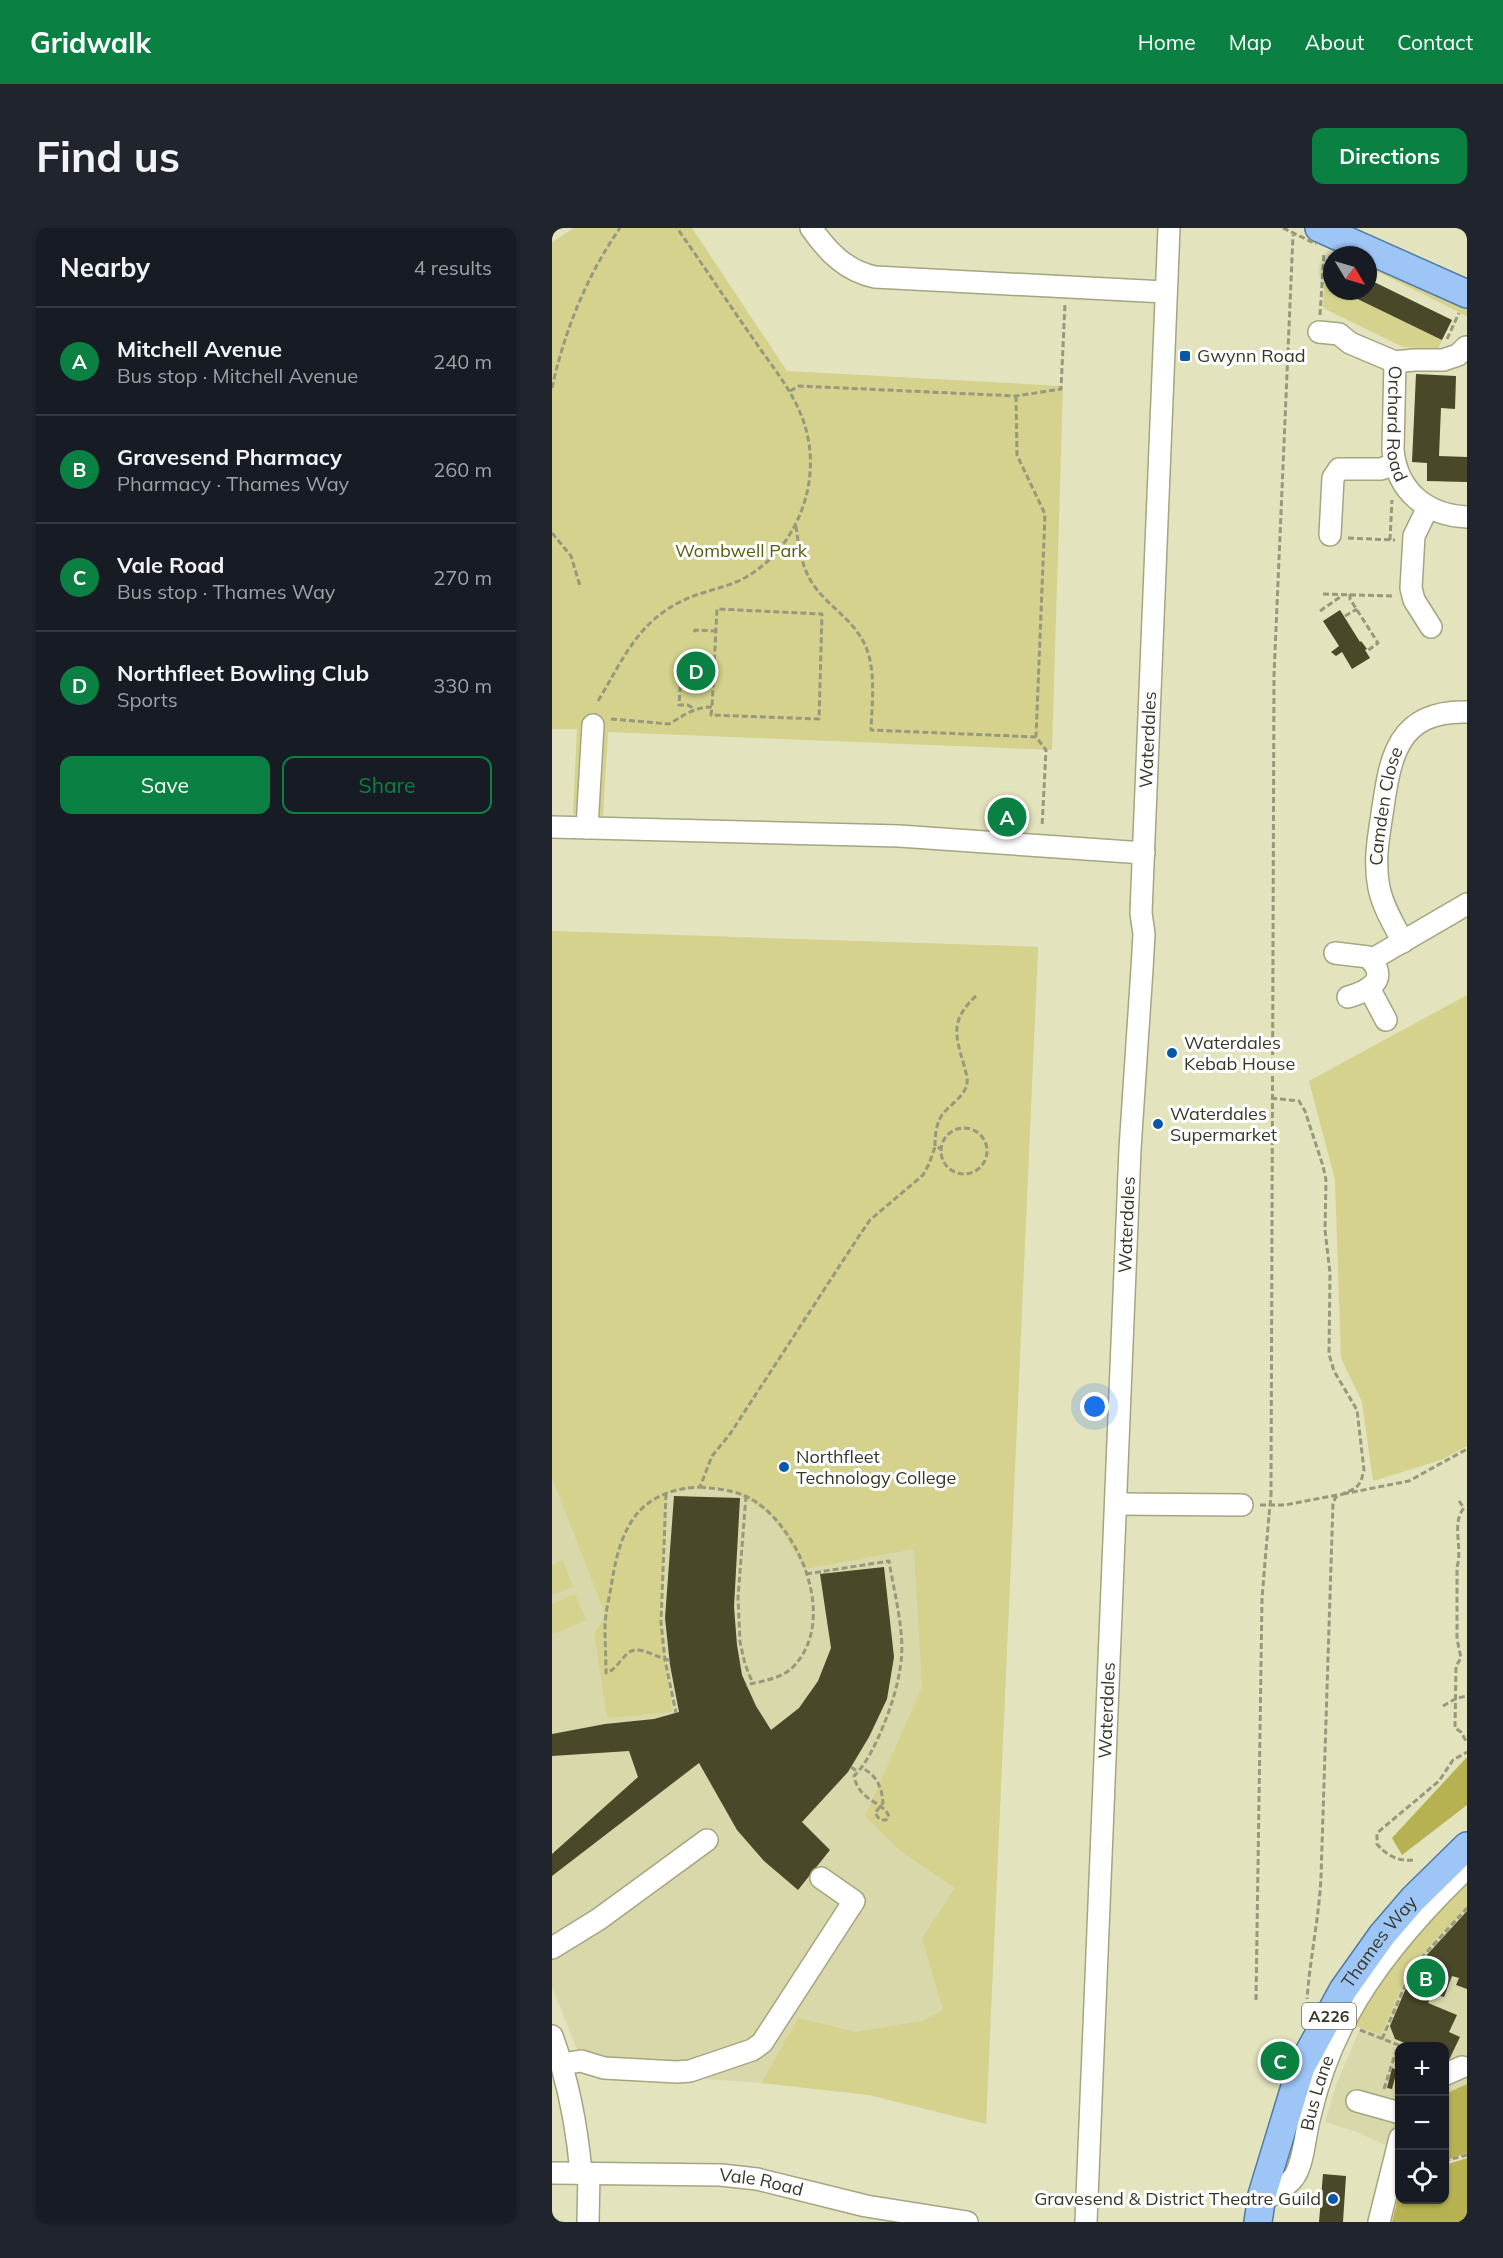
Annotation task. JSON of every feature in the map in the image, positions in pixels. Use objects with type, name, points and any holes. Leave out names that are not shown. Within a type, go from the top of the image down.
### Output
[{"type":"main road","points":[[1321,238],[1467,294]]},
{"type":"main road","name":"Thames Way","points":[[1259,2212],[1300,2067],[1343,1990],[1382,1935],[1420,1892],[1467,1846]]},
{"type":"street","points":[[811,228],[825,248],[842,263],[875,278],[1066,285],[1165,292]]},
{"type":"street","name":"Waterdales","points":[[1086,2222],[1134,1072],[1138,1046],[1142,969],[1144,853],[1169,228]]},
{"type":"street","points":[[1319,332],[1339,334],[1350,343],[1395,362]]},
{"type":"street","name":"Orchard Road","points":[[1466,347],[1458,355],[1443,360],[1395,362],[1393,442],[1394,464],[1404,485],[1413,496],[1428,507],[1448,515],[1467,517]]},
{"type":"street","points":[[1334,536],[1333,479],[1339,469],[1381,469],[1394,464]]},
{"type":"street","points":[[1428,507],[1414,536],[1411,584],[1414,598],[1431,627]]},
{"type":"street","name":"Camden Close","points":[[1403,942],[1384,904],[1377,874],[1377,845],[1392,758],[1406,735],[1426,719],[1446,713],[1467,712]]},
{"type":"street","points":[[587,828],[593,725]]},
{"type":"street","points":[[552,826],[899,836],[1144,853]]},
{"type":"street","points":[[1371,960],[1467,904]]},
{"type":"street","points":[[1335,953],[1367,957],[1371,960],[1378,976],[1362,993],[1348,997]]},
{"type":"street","points":[[1369,988],[1386,1020]]},
{"type":"street","points":[[1116,1504],[1242,1504]]},
{"type":"street","points":[[552,1948],[599,1919],[707,1840]]},
{"type":"street","name":"Bus Lane","points":[[1259,2212],[1297,2172],[1310,2115],[1326,2062],[1362,1992],[1418,1919],[1467,1868]]},
{"type":"street","points":[[562,2064],[581,2061],[604,2068],[690,2071],[752,2050],[762,2043],[854,1901],[821,1878]]},
{"type":"street","points":[[552,2036],[562,2064],[577,2131],[585,2173],[588,2222]]},
{"type":"street","points":[[1357,2101],[1390,2110]]},
{"type":"street","points":[[1379,2222],[1397,2150]]},
{"type":"street","name":"Vale Road","points":[[552,2173],[721,2175],[747,2178],[866,2206],[966,2222]]},
{"type":"path","points":[[552,388],[574,316],[600,262],[620,228]]},
{"type":"path","points":[[598,701],[628,648],[654,619],[686,599],[730,584],[748,575],[774,554],[796,526],[807,494],[810,460],[805,426],[790,391],[677,228]]},
{"type":"path","points":[[1283,228],[1321,238],[1319,332]]},
{"type":"path","points":[[1256,2000],[1262,1598],[1271,1496],[1274,675],[1293,235]]},
{"type":"path","points":[[790,391],[799,386],[1016,396],[1061,389],[1066,285]]},
{"type":"path","points":[[1016,396],[1017,455],[1045,514],[1036,737],[1046,750],[1041,847]]},
{"type":"path","points":[[1334,536],[1390,540],[1392,497]]},
{"type":"path","points":[[796,526],[803,566],[810,579],[825,598],[848,618],[865,646],[872,676],[871,730],[1036,737]]},
{"type":"path","points":[[552,533],[571,556],[580,586]]},
{"type":"path","points":[[1323,594],[1399,596]]},
{"type":"path","points":[[1320,611],[1342,598],[1343,594]]},
{"type":"path","points":[[1350,594],[1378,643],[1367,651]]},
{"type":"path","points":[[717,609],[822,614],[819,719],[711,715],[716,631],[717,609]]},
{"type":"path","points":[[1345,616],[1357,609]]},
{"type":"path","points":[[694,632],[695,630],[716,631]]},
{"type":"path","points":[[682,688],[680,688],[679,705],[688,705],[695,710]]},
{"type":"path","points":[[593,725],[607,719],[669,724],[685,713],[712,707]]},
{"type":"path","points":[[700,1487],[712,1456],[730,1434],[870,1220],[923,1175],[935,1147],[935,1134],[941,1117],[967,1086],[968,1079],[956,1038],[956,1028],[962,1011],[978,994]]},
{"type":"path","points":[[1271,1098],[1299,1101],[1305,1111],[1323,1166],[1326,1180],[1325,1230],[1330,1273],[1329,1354],[1334,1371],[1357,1410],[1364,1470],[1356,1488],[1340,1495],[1333,1503],[1319,1904],[1309,1964],[1307,1999]]},
{"type":"path","points":[[966,1128],[973,1129],[983,1139],[987,1152],[985,1160],[976,1171],[961,1174],[948,1168],[941,1156],[940,1148],[942,1141],[952,1131],[966,1128]]},
{"type":"path","points":[[935,1147],[940,1148]]},
{"type":"path","points":[[1242,1504],[1285,1505],[1408,1480],[1467,1449]]},
{"type":"path","points":[[667,1660],[636,1650],[630,1651],[619,1666],[606,1673],[605,1624],[617,1552],[624,1531],[647,1505],[666,1493],[683,1488],[700,1487],[730,1490],[746,1496],[771,1514],[784,1528],[800,1555],[813,1601],[808,1645],[791,1669],[772,1679],[747,1685]]},
{"type":"path","points":[[666,1493],[661,1622],[676,1713]]},
{"type":"path","points":[[746,1496],[738,1597],[740,1642],[753,1684]]},
{"type":"path","points":[[1459,1501],[1464,1508],[1458,1518],[1460,1556],[1456,1574],[1457,1639],[1461,1658],[1456,1666],[1455,1728],[1461,1732],[1467,1743]]},
{"type":"path","points":[[806,1574],[889,1561],[902,1660],[894,1699],[879,1736],[862,1768],[854,1776],[860,1790],[880,1808],[888,1812],[889,1816],[886,1820],[882,1821],[877,1818],[875,1813],[880,1808],[883,1803],[883,1794],[877,1780],[870,1772],[862,1768]]},
{"type":"path","points":[[1443,1706],[1467,1696]]},
{"type":"path","points":[[1413,1860],[1403,1860],[1385,1852],[1377,1844],[1376,1835],[1439,1781],[1453,1760],[1467,1752]]},
{"type":"path","points":[[851,1767],[858,1772]]},
{"type":"path","points":[[1382,2039],[1413,1967],[1467,1908]]},
{"type":"path","points":[[1355,2027],[1395,2044]]},
{"type":"path","points":[[1390,2110],[1395,2054]]},
{"type":"path","points":[[1449,2160],[1467,2156]]},
{"type":"shaded area","name":"Northfleet Technology College","points":[[552,931],[1038,947],[986,2124],[869,2095],[761,2083],[585,2070],[552,1987]]},
{"type":"shaded area","points":[[1467,1757],[1467,1805],[1402,1855],[1392,1838]]},
{"type":"shaded area","points":[[1467,1896],[1467,2084],[1449,2092],[1449,2042],[1395,2042],[1395,2148],[1325,2122],[1336,2085],[1360,2029]]},
{"type":"shaded area","points":[[1467,2084],[1467,2153],[1449,2160],[1449,2096],[1449,2092]]},
{"type":"shaded area","points":[[1467,2158],[1467,2222],[1392,2222],[1396,2204],[1449,2204],[1449,2164]]},
{"type":"green space","name":"Wombwell Park","points":[[574,228],[692,228],[787,371],[1063,386],[1052,750],[608,732],[603,816],[573,814],[577,729],[552,729],[552,242]]},
{"type":"green space","points":[[1377,264],[1467,305],[1467,316],[1377,271]]},
{"type":"green space","points":[[1323,300],[1360,300],[1442,340],[1438,349],[1403,347],[1323,308]]},
{"type":"green space","name":"Northfleet Technology College","points":[[552,931],[1038,947],[986,2124],[869,2095],[761,2083],[798,2018],[856,2032],[923,2021],[943,2010],[922,1938],[955,1888],[899,1850],[865,1816],[922,1687],[914,1549],[805,1569],[771,1514],[730,1490],[700,1487],[667,1493],[661,1622],[672,1712],[607,1718],[594,1633],[606,1616],[552,1478]]},
{"type":"green space","points":[[1467,995],[1467,1446],[1441,1460],[1373,1481],[1362,1402],[1341,1358],[1335,1180],[1309,1081]]},
{"type":"green space","points":[[563,1560],[573,1587],[552,1595],[552,1565]]},
{"type":"green space","points":[[575,1594],[586,1620],[552,1635],[552,1604]]},
{"type":"green space","points":[[1467,1880],[1467,1906],[1410,1967],[1381,2035],[1353,2025],[1399,1954]]},
{"type":"building","points":[[1377,283],[1452,320],[1442,340],[1360,300],[1377,300]]},
{"type":"building","points":[[1416,374],[1456,376],[1455,409],[1441,408],[1439,456],[1467,457],[1467,482],[1427,481],[1427,463],[1412,462]]},
{"type":"building","points":[[1340,610],[1367,649],[1365,650],[1370,658],[1352,669],[1342,652],[1336,656],[1331,652],[1339,646],[1323,621]]},
{"type":"building","points":[[674,1496],[740,1498],[734,1607],[737,1645],[742,1675],[756,1706],[771,1730],[799,1708],[818,1681],[831,1648],[820,1574],[884,1567],[894,1657],[887,1699],[869,1737],[848,1772],[802,1822],[830,1850],[798,1890],[764,1861],[737,1830],[699,1763],[552,1876],[552,1854],[638,1777],[629,1751],[552,1756],[552,1734],[605,1724],[654,1719],[679,1712],[670,1665],[665,1618]]},
{"type":"building","points":[[1467,1911],[1467,1989],[1456,1985],[1459,1978],[1452,1976],[1444,1997],[1433,1993],[1428,2003],[1457,2015],[1449,2032],[1460,2037],[1449,2060],[1449,2042],[1402,2042],[1395,2039],[1390,2026],[1414,1969]]},
{"type":"building","points":[[1392,2068],[1395,2069],[1395,2078],[1392,2089],[1387,2088]]},
{"type":"building","name":"Gravesend & District Theatre Guild","points":[[1323,2174],[1346,2176],[1343,2222],[1319,2222]]},
{"type":"place","name":"Gwynn Road","points":[[1185,356]]},
{"type":"place","name":"Northfleet Bowling Club","points":[[696,671]]},
{"type":"place","name":"Mitchell Avenue","points":[[1007,817]]},
{"type":"place","name":"Waterdales Kebab House","points":[[1172,1053]]},
{"type":"place","name":"Waterdales Supermarket","points":[[1158,1124]]},
{"type":"place","name":"Northfleet Technology College","points":[[784,1467]]},
{"type":"place","name":"Gravesend Pharmacy","points":[[1426,1978]]},
{"type":"place","name":"Vale Road","points":[[1280,2061]]},
{"type":"place","name":"Gravesend & District Theatre Guild","points":[[1333,2199]]}]
